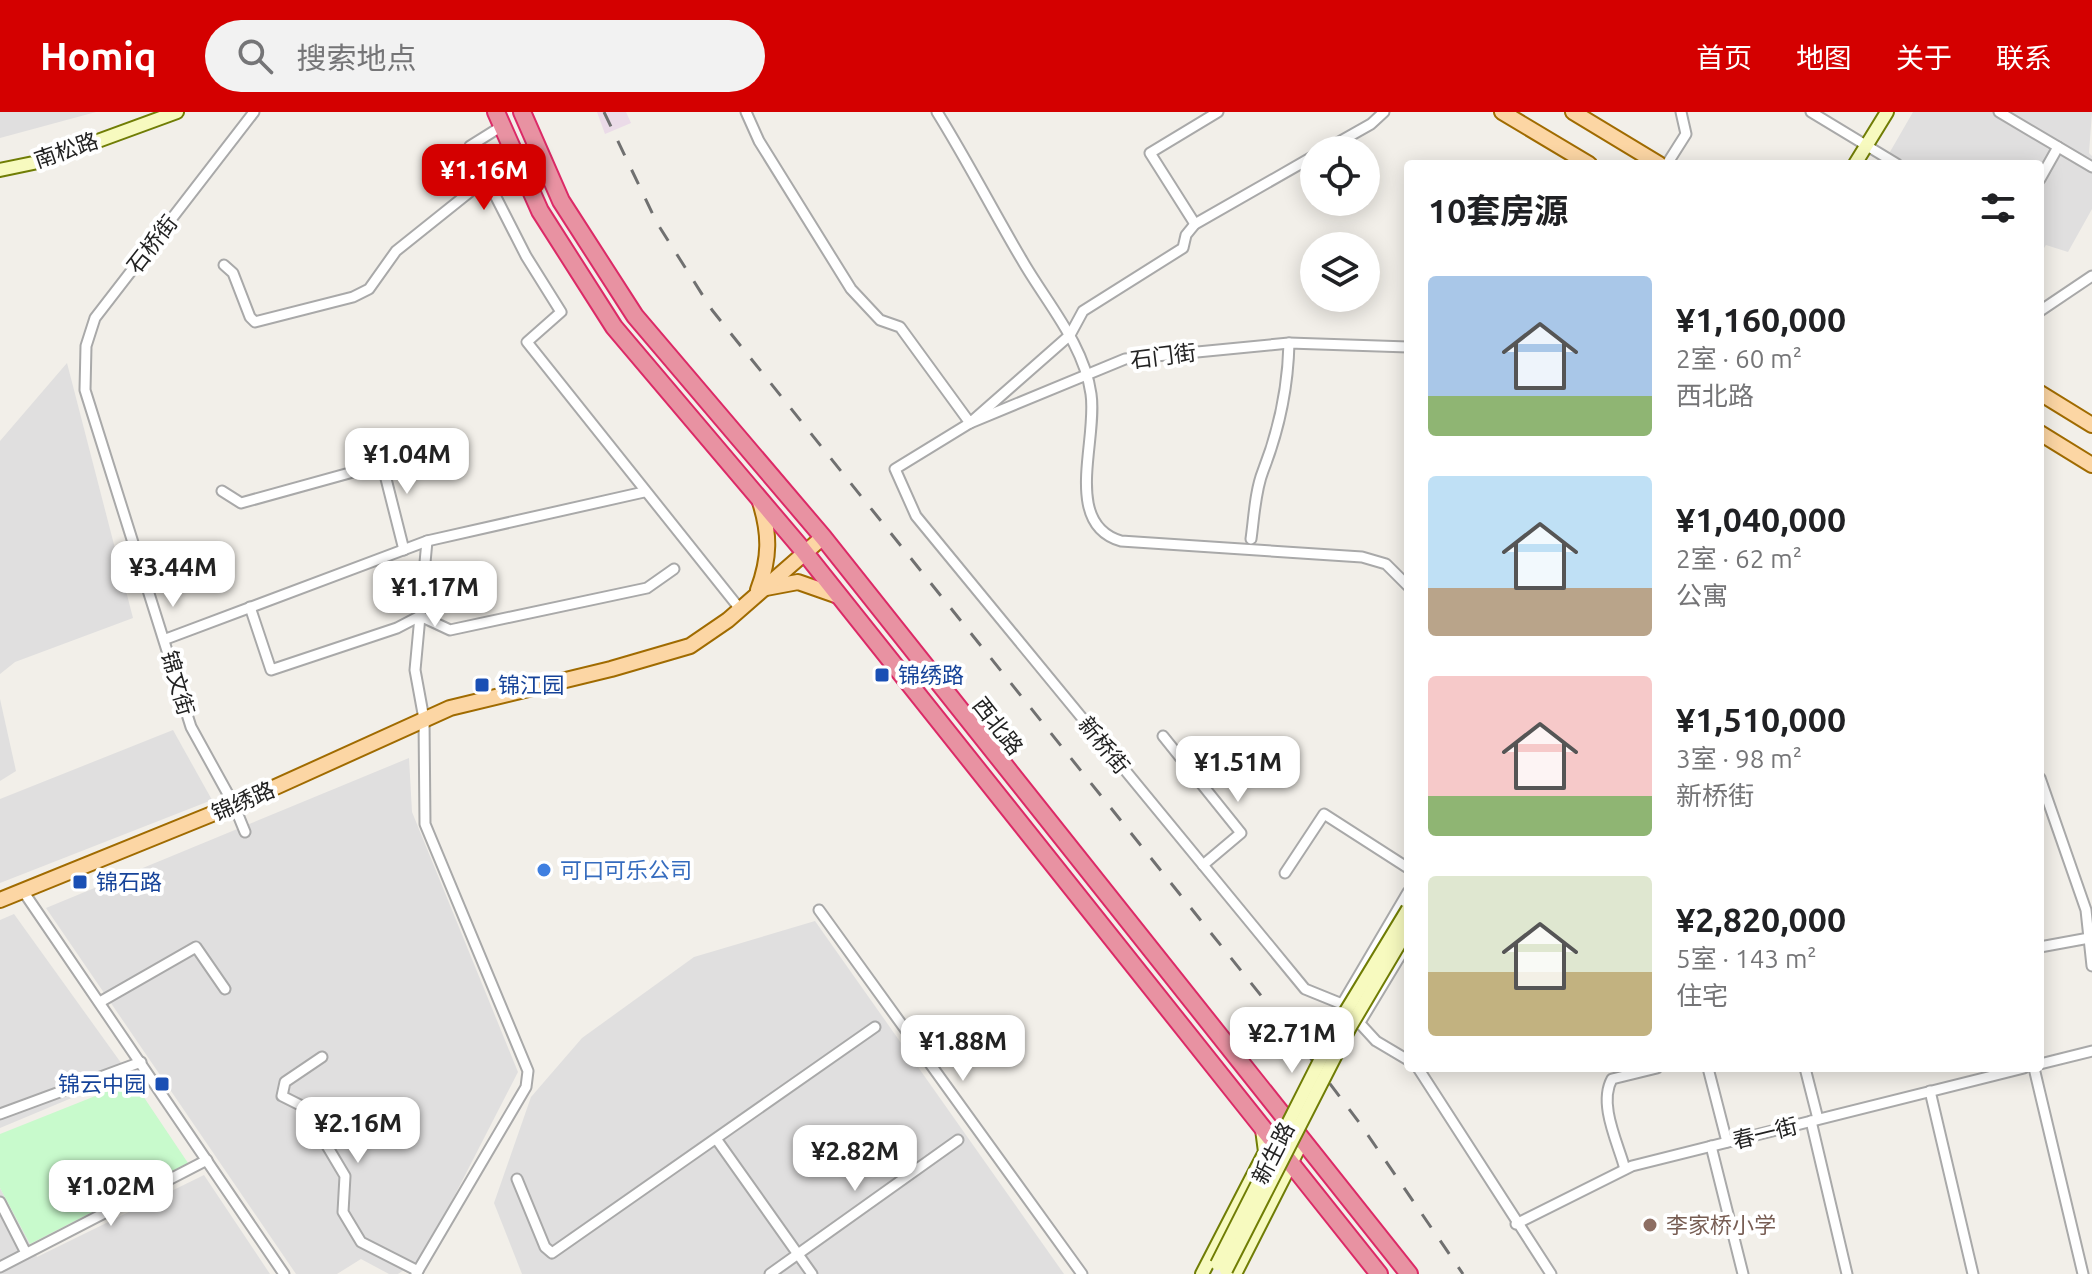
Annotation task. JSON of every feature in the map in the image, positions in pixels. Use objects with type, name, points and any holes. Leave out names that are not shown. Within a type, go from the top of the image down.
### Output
[{"type":"highway","name":"西北路","points":[[522,112],[561,201],[635,316],[823,537],[1297,1152],[1313,1191],[1379,1274]]},
{"type":"highway","name":"西北路","points":[[499,119],[540,211],[614,327],[804,552],[1259,1123],[1272,1150],[1297,1152],[1329,1173],[1409,1274]]},
{"type":"main road","name":"南松路","points":[[1,166],[43,161],[159,114],[177,112]]},
{"type":"main road","points":[[1502,112],[1582,160]]},
{"type":"main road","points":[[1573,112],[1652,160]]},
{"type":"main road","points":[[1857,160],[1887,112]]},
{"type":"main road","points":[[2044,395],[2092,425]]},
{"type":"main road","points":[[2044,435],[2092,465]]},
{"type":"main road","points":[[758,591],[767,567],[769,546],[769,530],[760,499]]},
{"type":"main road","name":"锦绣路","points":[[0,900],[234,805],[424,719],[485,697],[672,653],[707,636],[823,537]]},
{"type":"main road","points":[[758,591],[781,583],[798,582],[838,596]]},
{"type":"main road","name":"新生路","points":[[1223,1271],[1340,1021],[1404,916]]},
{"type":"main road","name":"新生路","points":[[1223,1271],[1350,1027],[1404,936]]},
{"type":"main road","points":[[1202,1274],[1272,1150]]},
{"type":"main road","points":[[1223,1271],[1271,1200],[1297,1152]]},
{"type":"main road","points":[[1271,1200],[1295,1185],[1313,1191]]},
{"type":"street","name":"石桥街","points":[[85,390],[86,346],[95,318],[254,112]]},
{"type":"street","points":[[746,112],[759,141],[851,289],[880,320],[900,327],[970,423],[1070,335],[1083,311],[1183,248],[1186,235],[1195,224],[1300,164]]},
{"type":"street","points":[[937,112],[1035,282],[1070,335],[1086,375],[1092,395],[1088,502],[1093,523],[1100,532],[1121,541],[1362,557],[1386,564],[1404,582]]},
{"type":"street","points":[[1195,224],[1150,153],[1218,112]]},
{"type":"street","points":[[1350,136],[1384,112]]},
{"type":"street","points":[[1670,160],[1686,134],[1681,112]]},
{"type":"street","points":[[1811,112],[1890,160]]},
{"type":"street","points":[[1999,112],[2092,167]]},
{"type":"street","points":[[499,119],[470,146],[561,312],[527,342],[740,609]]},
{"type":"street","points":[[2044,172],[2058,147]]},
{"type":"street","points":[[224,265],[233,273],[250,317],[255,322],[353,297],[369,289],[396,251],[486,179]]},
{"type":"street","points":[[2044,308],[2092,276]]},
{"type":"street","points":[[1251,539],[1263,471],[1270,459],[1288,380],[1289,343]]},
{"type":"street","name":"石门街","points":[[895,469],[970,423],[1125,359],[1289,343],[1404,347]]},
{"type":"street","name":"锦文街","points":[[85,390],[166,639],[191,727],[234,805],[245,832]]},
{"type":"street","points":[[379,451],[404,550]]},
{"type":"street","points":[[222,491],[241,503],[382,464]]},
{"type":"street","name":"新桥街","points":[[895,469],[916,516],[1305,989],[1342,1004],[1376,1041],[1404,1058]]},
{"type":"street","points":[[166,639],[427,541],[644,492]]},
{"type":"street","points":[[322,1057],[285,1082],[282,1096],[310,1110],[317,1129],[345,1176],[343,1212],[361,1242],[417,1272],[526,1087],[528,1071],[425,824],[424,719],[415,670],[427,541]]},
{"type":"street","points":[[420,616],[450,630],[647,588],[674,569]]},
{"type":"street","points":[[250,607],[271,670],[397,628],[420,616]]},
{"type":"street","points":[[1163,736],[1241,833],[1203,865]]},
{"type":"street","points":[[2044,789],[2086,910],[2092,966]]},
{"type":"street","points":[[1285,873],[1324,814],[1404,865]]},
{"type":"street","points":[[23,891],[284,1274]]},
{"type":"street","points":[[1342,1004],[1404,899]]},
{"type":"street","points":[[819,910],[1082,1274]]},
{"type":"street","points":[[2044,946],[2089,938]]},
{"type":"street","points":[[100,1002],[196,947],[225,989]]},
{"type":"street","points":[[1359,1024],[1404,950]]},
{"type":"street","points":[[517,1179],[545,1247],[552,1253],[875,1027]]},
{"type":"street","points":[[2044,1063],[2092,1051]]},
{"type":"street","points":[[0,1114],[141,1062]]},
{"type":"street","points":[[1421,1072],[1551,1274]]},
{"type":"street","points":[[1625,1169],[1606,1102],[1607,1088],[1612,1079],[1641,1072]]},
{"type":"street","points":[[1709,1072],[1727,1142]]},
{"type":"street","points":[[1806,1072],[1847,1274]]},
{"type":"street","name":"春一街","points":[[1516,1224],[1625,1169],[2006,1072]]},
{"type":"street","points":[[2035,1072],[2083,1274]]},
{"type":"street","points":[[1930,1091],[1973,1274]]},
{"type":"street","points":[[717,1140],[812,1274]]},
{"type":"street","points":[[770,1274],[958,1140]]},
{"type":"street","points":[[1711,1146],[1743,1274]]},
{"type":"street","points":[[0,1267],[207,1160]]},
{"type":"street","points":[[0,1202],[26,1253]]},
{"type":"shaded area","points":[[0,112],[96,112],[0,138]]},
{"type":"shaded area","points":[[597,112],[626,112],[631,123],[605,134]]},
{"type":"shaded area","points":[[1913,112],[2092,112],[2089,153],[2092,156],[2092,209],[2068,252],[2046,245],[2044,248],[2044,160],[1885,160]]},
{"type":"shaded area","points":[[67,363],[133,618],[15,662],[0,674],[0,441]]},
{"type":"shaded area","points":[[0,699],[16,771],[0,781]]},
{"type":"shaded area","points":[[173,730],[212,800],[0,883],[0,799]]},
{"type":"shaded area","points":[[409,758],[412,812],[518,1072],[423,1257],[398,1274],[389,1274],[361,1259],[337,1274],[296,1274],[46,908]]},
{"type":"shaded area","points":[[14,914],[129,1074],[0,1128],[0,920]]},
{"type":"shaded area","points":[[815,921],[1064,1274],[522,1274],[494,1203],[531,1097],[582,1038],[694,957]]},
{"type":"shaded area","points":[[204,1175],[270,1274],[0,1274],[0,1188],[37,1257]]},
{"type":"green space","points":[[133,1081],[188,1163],[30,1244],[0,1188],[0,1134]]},
{"type":"railway","points":[[604,112],[657,223],[712,310],[1303,1048],[1361,1125],[1463,1274]]},
{"type":"place","name":"锦绣路","points":[[882,675]]},
{"type":"place","name":"锦江园","points":[[482,685]]},
{"type":"place","name":"可口可乐公司","points":[[544,870]]},
{"type":"place","name":"锦石路","points":[[80,882]]},
{"type":"place","name":"锦云中园","points":[[162,1084]]},
{"type":"place","name":"李家桥小学","points":[[1650,1225]]}]
